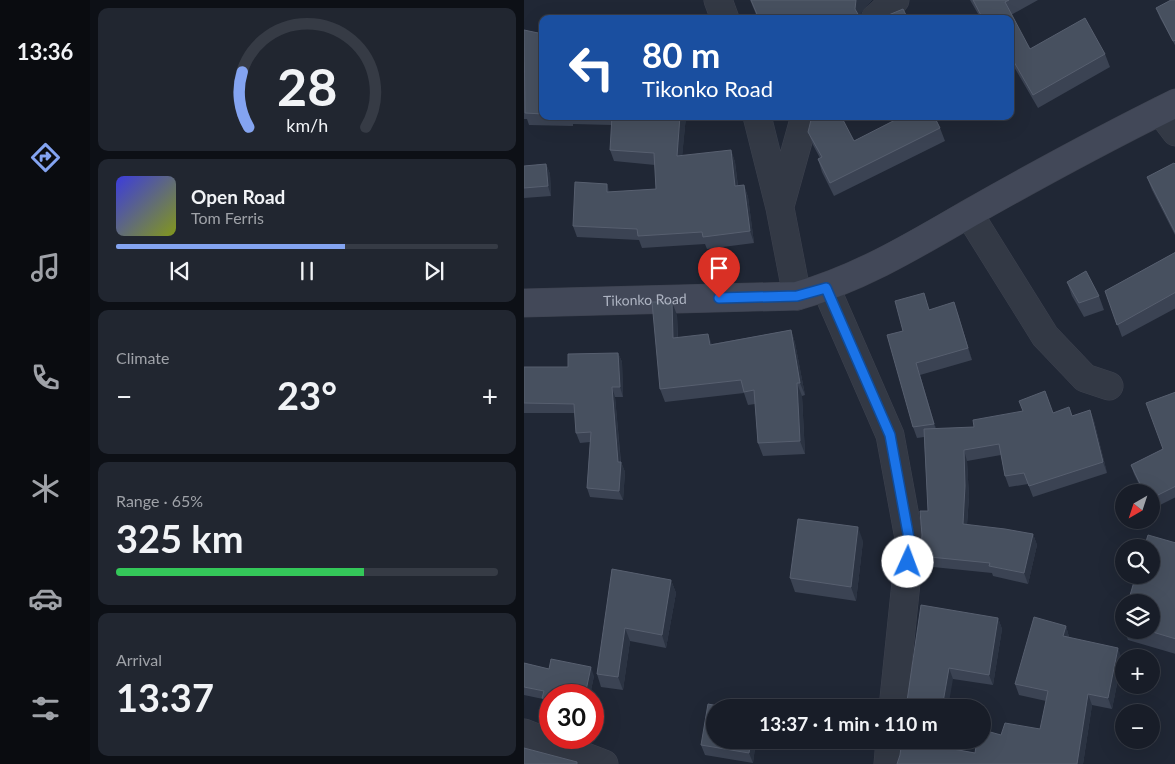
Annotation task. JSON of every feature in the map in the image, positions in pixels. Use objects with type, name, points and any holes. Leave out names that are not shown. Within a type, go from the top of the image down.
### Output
[{"type":"street","points":[[718,0],[724,15]]},
{"type":"street","points":[[879,15],[895,0]]},
{"type":"street","name":"Tikonko Road","points":[[524,304],[797,296],[826,288],[921,242],[969,214],[1170,115]]},
{"type":"street","points":[[758,120],[780,208],[797,296]]},
{"type":"street","points":[[780,208],[804,120]]},
{"type":"street","points":[[969,214],[1045,336],[1086,378],[1109,386]]},
{"type":"street","points":[[826,288],[890,435],[910,544],[894,699]]},
{"type":"street","points":[[524,733],[604,764]]},
{"type":"street","points":[[888,764],[889,749]]},
{"type":"building","points":[[751,0],[856,0],[855,9],[858,15],[757,15]]},
{"type":"building","points":[[973,0],[1009,0],[1005,2],[1012,15],[981,15]]},
{"type":"building","points":[[1171,0],[1176,0],[1176,40],[1173,41],[1156,8]]},
{"type":"building","points":[[903,9],[906,15],[889,15]]},
{"type":"building","points":[[1085,18],[1105,54],[1033,95],[1014,62],[1014,19],[1030,49]]},
{"type":"building","points":[[524,30],[539,33],[539,114],[525,113]]},
{"type":"building","points":[[612,120],[680,120],[677,156],[731,150],[735,186],[744,185],[750,231],[703,237],[702,232],[638,236],[637,229],[573,226],[575,182],[607,184],[607,192],[656,189],[654,153],[610,150]]},
{"type":"building","points":[[811,120],[843,120],[854,141],[895,120],[936,120],[940,128],[830,183],[818,159],[822,157],[808,132]]},
{"type":"building","points":[[1174,163],[1176,165],[1176,234],[1147,177]]},
{"type":"building","points":[[546,164],[548,186],[524,188],[524,166]]},
{"type":"building","points":[[1176,252],[1176,292],[1117,325],[1105,291]]},
{"type":"building","points":[[1086,271],[1099,296],[1079,303],[1067,282]]},
{"type":"building","points":[[924,293],[929,310],[954,302],[968,348],[916,363],[934,424],[913,427],[887,335],[903,331],[895,301]]},
{"type":"building","points":[[652,302],[672,302],[673,338],[708,334],[710,345],[791,330],[800,383],[797,383],[800,441],[758,443],[754,390],[744,392],[741,380],[660,389]]},
{"type":"building","points":[[618,353],[620,387],[612,387],[618,462],[621,462],[619,491],[587,488],[591,432],[576,433],[574,404],[524,403],[524,367],[568,367],[568,354]]},
{"type":"building","points":[[1045,391],[1053,413],[1069,407],[1072,416],[1090,410],[1103,462],[1029,486],[1024,473],[1005,476],[999,444],[964,450],[963,524],[1033,534],[1024,573],[989,566],[990,563],[920,556],[922,535],[920,511],[928,511],[924,429],[974,427],[973,420],[1023,411],[1019,401]]},
{"type":"building","points":[[1176,392],[1176,486],[1160,494],[1160,484],[1140,484],[1131,465],[1163,449],[1146,403]]},
{"type":"building","points":[[798,519],[858,527],[851,587],[790,578]]},
{"type":"building","points":[[1148,535],[1176,543],[1176,639],[1160,634],[1160,594],[1130,594],[1133,584],[1160,584],[1160,539],[1147,539]]},
{"type":"building","points":[[612,569],[671,580],[662,635],[625,628],[618,677],[597,674]]},
{"type":"building","points":[[921,605],[998,618],[989,675],[949,668],[944,699],[907,699]]},
{"type":"building","points":[[1034,617],[1066,626],[1063,636],[1118,648],[1115,649],[1115,663],[1108,698],[1088,694],[1077,764],[897,764],[901,749],[953,749],[975,753],[976,749],[991,749],[991,732],[1001,735],[1005,723],[1040,729],[1048,691],[1015,684]]},
{"type":"building","points":[[551,659],[591,667],[587,684],[539,684],[539,690],[524,687],[524,663],[549,669]]},
{"type":"building","points":[[706,716],[706,746],[701,745]]},
{"type":"building","points":[[524,748],[577,762],[577,764],[524,764]]},
{"type":"building","points":[[725,749],[750,749],[749,753]]},
{"type":"route","points":[[719,298],[797,296],[826,288],[890,435],[910,544],[908,562]]}]
